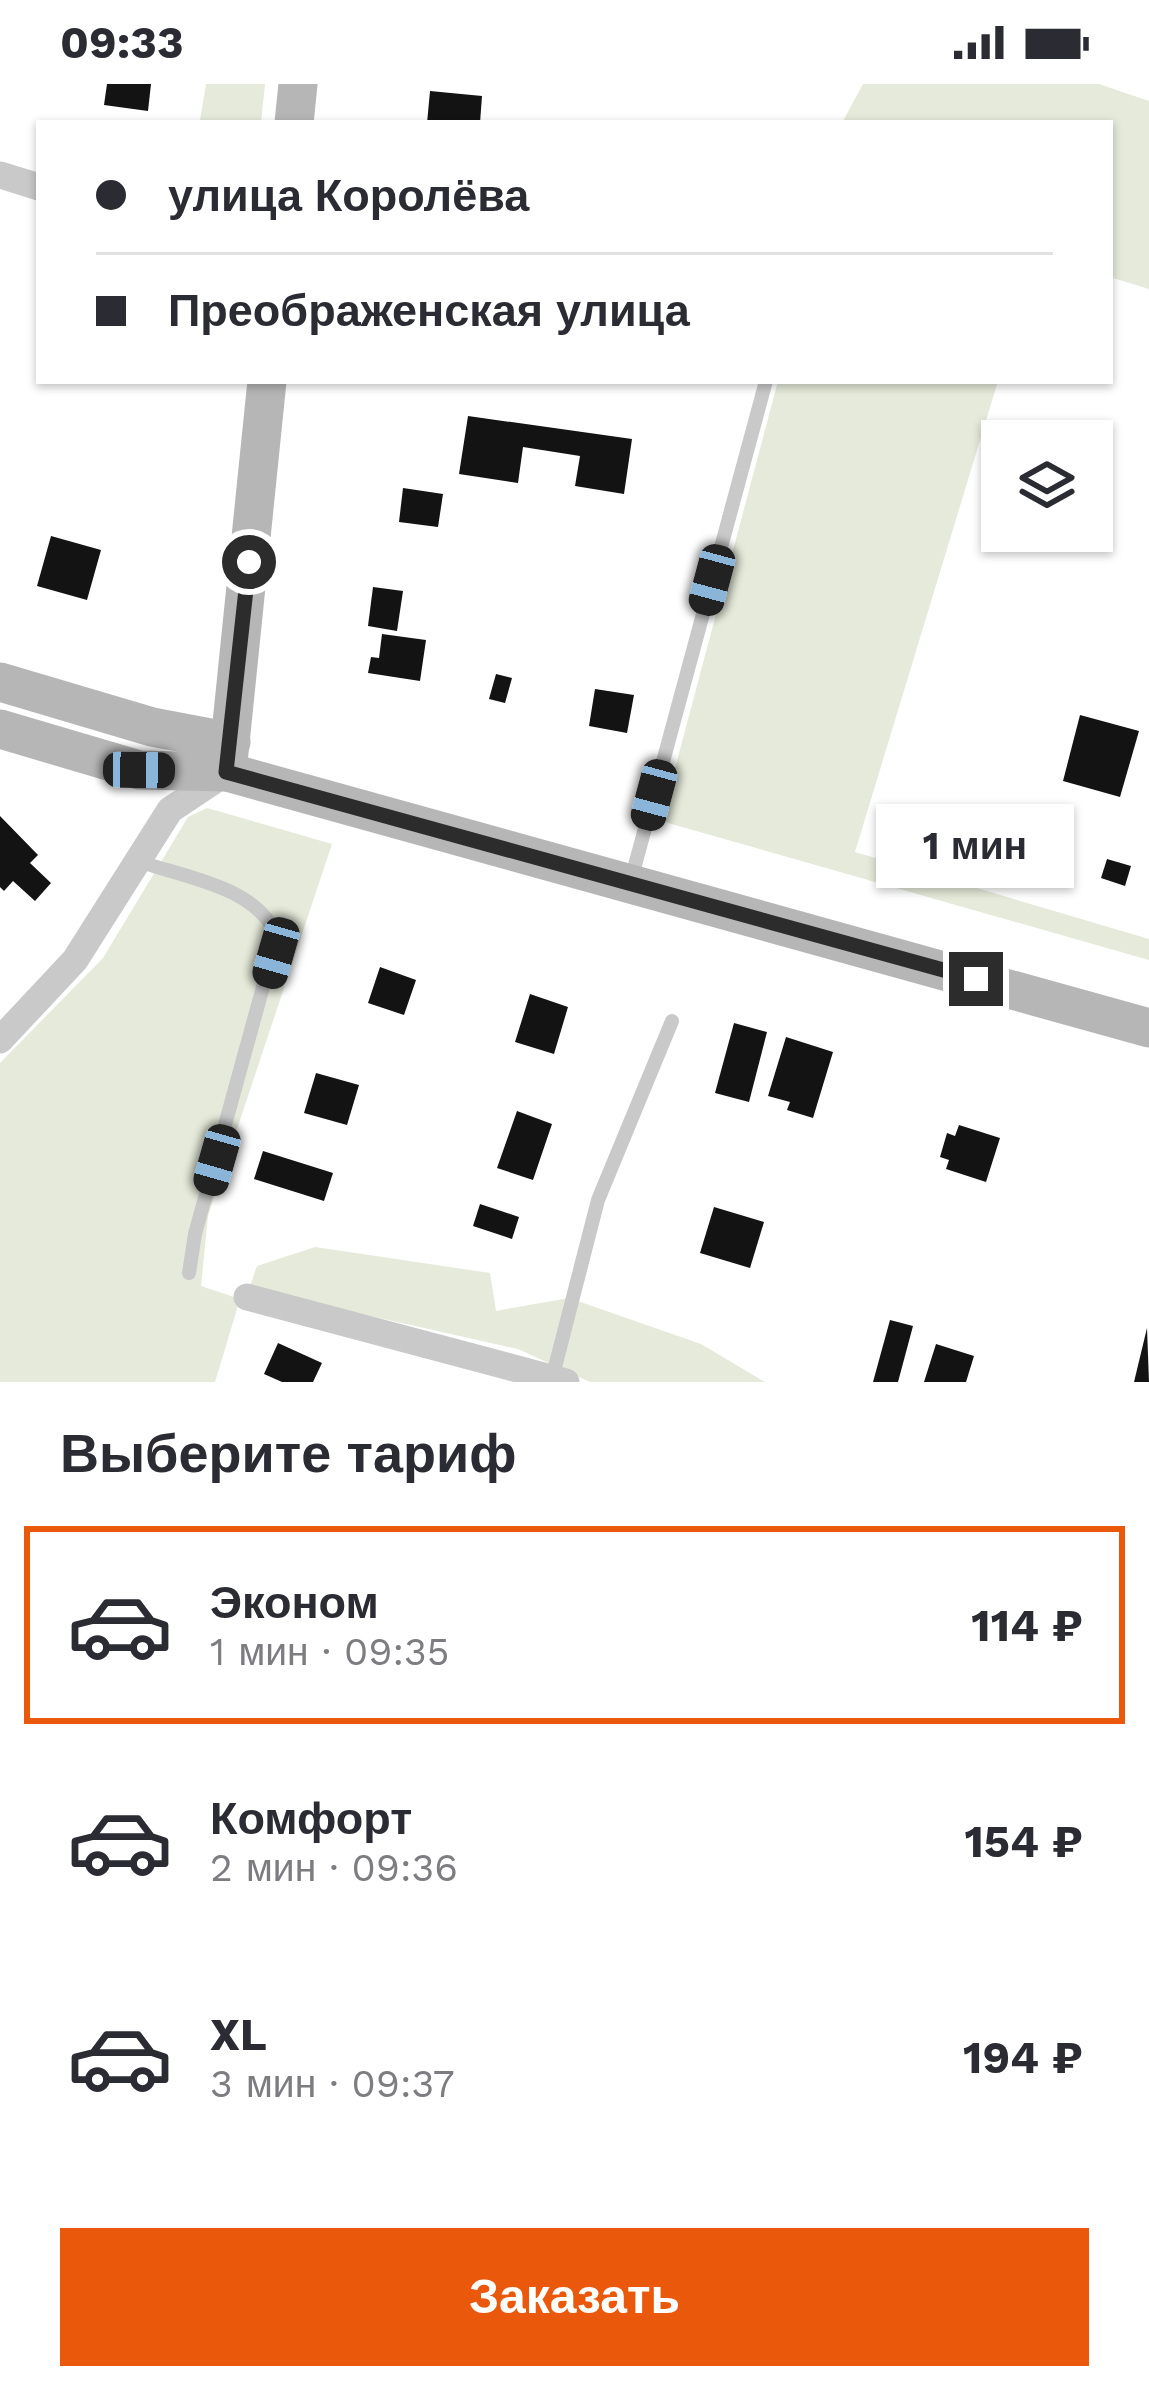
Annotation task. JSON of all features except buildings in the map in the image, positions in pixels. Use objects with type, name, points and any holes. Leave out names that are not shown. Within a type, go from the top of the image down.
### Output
[{"type":"main road","points":[[294,120],[298,84]]},
{"type":"main road","points":[[229,757],[267,384]]},
{"type":"main road","points":[[0,682],[631,881],[1149,1028]]},
{"type":"main road","points":[[0,729],[139,770],[229,757]]},
{"type":"street","points":[[0,175],[36,186]]},
{"type":"street","points":[[0,1040],[75,960],[170,810],[229,757]]},
{"type":"street","points":[[247,1297],[559,1379]]},
{"type":"lane","points":[[631,881],[765,384]]},
{"type":"lane","points":[[141,862],[244,898],[261,908],[277,936],[195,1234],[189,1273]]},
{"type":"lane","points":[[559,1379],[598,1200],[671,1021]]},
{"type":"green space","points":[[206,84],[265,84],[261,120],[200,120]]},
{"type":"green space","points":[[863,84],[1099,84],[1149,101],[1149,289],[1113,278],[1113,120],[844,120]]},
{"type":"green space","points":[[777,384],[997,384],[986,420],[981,420],[981,437],[855,852],[1149,939],[1149,960],[661,821]]},
{"type":"green space","points":[[207,808],[332,844],[208,1216],[201,1286],[240,1299],[215,1382],[0,1382],[0,1063],[103,958],[188,817]]},
{"type":"green space","points":[[315,1247],[490,1273],[496,1311],[569,1298],[701,1344],[765,1382],[590,1382],[518,1349],[249,1289],[257,1266]]},
{"type":"route","points":[[249,562],[226,772],[976,979]]}]
